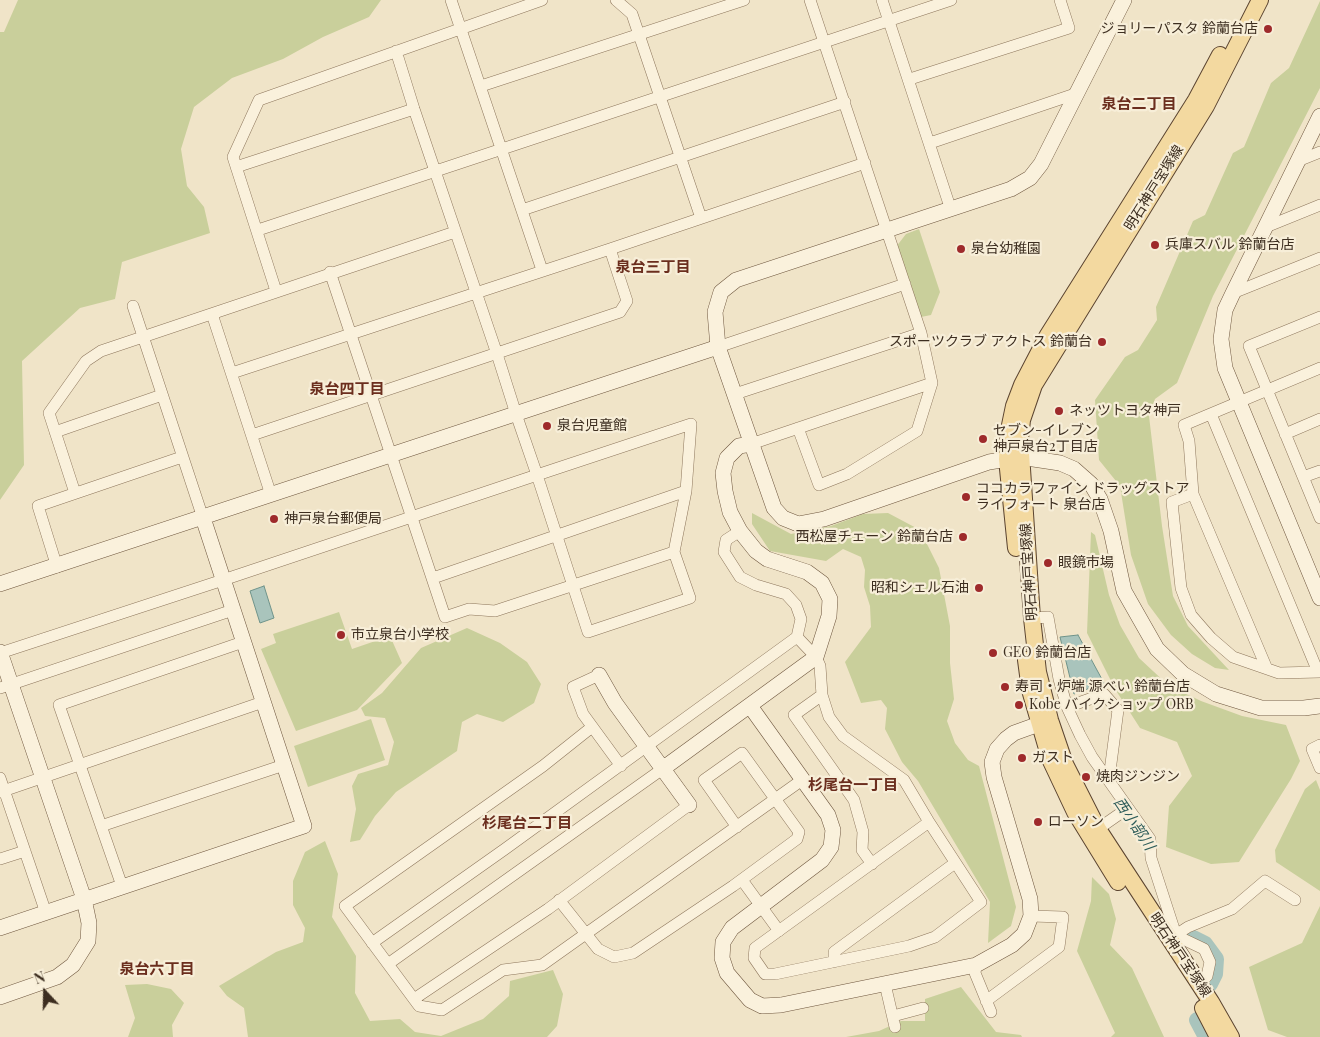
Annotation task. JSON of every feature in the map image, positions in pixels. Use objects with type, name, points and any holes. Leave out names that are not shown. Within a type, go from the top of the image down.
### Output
[{"type":"main road","name":"明石神戸宝塚線","points":[[1231,1037],[1199,983],[1098,829],[1065,764],[1050,720],[1038,672],[1014,458],[1009,430],[1014,406],[1032,363],[1196,100],[1248,0]]},
{"type":"main road","name":"明石神戸宝塚線","points":[[1218,1037],[1204,1009],[1075,812],[1050,759],[1030,690],[1026,660],[1014,458],[1022,420],[1034,384],[1206,106],[1260,0]]},
{"type":"street","points":[[451,0],[542,270]]},
{"type":"street","points":[[276,291],[258,230],[233,158],[259,100],[542,0]]},
{"type":"street","points":[[616,0],[632,14],[641,35],[701,218]]},
{"type":"street","points":[[481,86],[744,0]]},
{"type":"street","points":[[798,428],[819,485],[847,474],[918,431],[932,383],[921,333],[810,0]]},
{"type":"street","points":[[882,0],[910,79],[950,207]]},
{"type":"street","points":[[258,230],[951,0]]},
{"type":"street","points":[[910,79],[1069,28],[1060,0]]},
{"type":"street","points":[[1124,0],[1041,164],[1030,178],[1011,188],[736,280],[721,292],[715,312],[718,347],[774,508],[783,518],[798,524],[824,518],[989,462],[1014,458],[1060,462],[1074,469],[1091,484],[1100,499],[1111,531],[1128,598],[1157,649],[1183,674],[1216,694],[1261,708],[1320,706]]},
{"type":"street","points":[[0,997],[57,977],[73,965],[88,941],[89,923],[84,899],[42,778],[5,686],[0,653],[223,580],[537,475],[691,424],[686,491],[674,552],[690,598],[588,632],[537,475],[516,414],[497,354],[455,232],[436,170],[414,109],[396,51]]},
{"type":"street","points":[[930,143],[1078,93]]},
{"type":"street","points":[[522,210],[845,102]]},
{"type":"street","points":[[236,167],[414,109]]},
{"type":"street","points":[[1320,116],[1233,293],[1222,324],[1222,353],[1225,368],[1320,598]]},
{"type":"street","points":[[1298,161],[1320,152]]},
{"type":"street","points":[[232,373],[610,249],[865,162]]},
{"type":"street","points":[[1266,227],[1320,205]]},
{"type":"street","points":[[75,493],[48,413],[86,360],[101,351],[330,272],[455,232]]},
{"type":"street","points":[[252,435],[620,312],[627,301],[610,249]]},
{"type":"street","points":[[1233,293],[1320,258]]},
{"type":"street","points":[[330,272],[445,617],[469,609],[495,611],[674,552]]},
{"type":"street","points":[[0,584],[392,456],[905,284]]},
{"type":"street","points":[[0,928],[304,826],[133,306]]},
{"type":"street","points":[[212,314],[271,495]]},
{"type":"street","points":[[1320,317],[1250,346],[1320,518]]},
{"type":"street","points":[[735,394],[921,333]]},
{"type":"street","points":[[1267,669],[1193,494],[1189,441],[1184,425],[1320,368]]},
{"type":"street","points":[[388,964],[750,706],[816,656],[829,616],[830,599],[822,582],[807,572],[767,560],[756,551],[740,531],[728,505],[723,473],[727,458],[739,446],[751,444],[932,383]]},
{"type":"street","points":[[55,432],[162,396]]},
{"type":"street","points":[[1193,494],[1172,502],[1181,588],[1191,615],[1211,638],[1233,657],[1279,673],[1319,672],[1211,414]]},
{"type":"street","points":[[1285,434],[1320,420]]},
{"type":"street","points":[[58,566],[38,506],[182,457]]},
{"type":"street","points":[[1304,477],[1320,470]]},
{"type":"street","points":[[432,578],[557,537],[686,491]]},
{"type":"street","points":[[372,943],[797,637],[801,619],[796,605],[786,594],[756,585],[740,577],[724,552],[726,540],[740,531]]},
{"type":"street","points":[[5,686],[233,610]]},
{"type":"street","points":[[1032,618],[1048,617],[1059,679],[1068,707],[1092,756],[1150,839],[1151,858],[1174,929],[1169,939]]},
{"type":"street","points":[[797,637],[816,656],[820,666],[822,695],[829,717],[843,736],[904,780],[981,902],[935,937],[910,946],[765,974],[754,958],[754,948],[929,822]]},
{"type":"street","points":[[122,886],[59,705],[243,642]]},
{"type":"street","points":[[414,999],[559,900],[689,805],[661,770],[615,703],[599,676],[573,687],[583,714],[620,766]]},
{"type":"street","points":[[1068,707],[1104,694],[1118,710],[1110,771],[1106,776]]},
{"type":"street","points":[[822,695],[794,715],[854,800],[864,832],[862,850],[872,864]]},
{"type":"street","points":[[2,791],[263,702]]},
{"type":"street","points":[[750,706],[828,815],[833,830],[831,847],[822,860],[732,928],[723,942],[722,958],[727,973],[750,1000],[762,1006],[781,1005],[976,965],[1012,945],[1024,934],[1031,916],[1030,899],[994,777],[992,762],[997,749],[1006,739],[1014,733],[1040,724]]},
{"type":"street","points":[[592,727],[544,766],[346,906],[419,1006],[442,1010],[503,970],[542,965],[802,780]]},
{"type":"street","points":[[1320,745],[1312,749],[1320,768]]},
{"type":"street","points":[[559,900],[598,949],[606,955],[614,957],[628,955],[742,880],[797,839],[799,832],[742,753],[704,780],[737,827]]},
{"type":"street","points":[[101,826],[284,765]]},
{"type":"street","points":[[0,778],[2,791],[46,913]]},
{"type":"street","points":[[1098,829],[1128,808]]},
{"type":"street","points":[[0,859],[25,851]]},
{"type":"street","points":[[834,962],[834,952],[955,862]]},
{"type":"street","points":[[742,880],[778,931]]},
{"type":"street","points":[[1169,939],[1188,927],[1232,909],[1265,881],[1295,900]]},
{"type":"street","points":[[976,965],[975,973],[988,1006],[1059,947],[1063,917],[1031,916]]},
{"type":"street","points":[[1169,939],[1183,939],[1204,949],[1210,962],[1207,976],[1199,983]]},
{"type":"street","points":[[886,984],[894,1022],[923,1008]]},
{"type":"green space","points":[[18,0],[381,0],[369,17],[323,37],[283,59],[232,78],[194,107],[181,149],[187,186],[204,207],[210,233],[122,262],[115,299],[80,308],[22,361],[24,465],[0,500],[0,32],[4,32]]},
{"type":"green space","points":[[1320,1],[1320,88],[1213,296],[1177,383],[1155,399],[1149,416],[1162,526],[1173,596],[1188,626],[1229,670],[1215,668],[1192,654],[1171,635],[1148,604],[1131,555],[1120,486],[1099,460],[1095,400],[1125,357],[1138,350],[1157,320],[1156,307],[1193,221],[1205,215],[1233,153],[1244,147],[1271,83],[1289,68]]},
{"type":"green space","points":[[919,229],[940,292],[931,315],[921,317],[896,247],[906,234]]},
{"type":"green space","points":[[752,513],[791,534],[831,526],[863,514],[888,513],[920,530],[939,568],[950,626],[950,663],[954,699],[947,721],[955,743],[968,760],[979,766],[1016,907],[1011,926],[988,943],[990,902],[918,781],[902,762],[885,729],[887,708],[881,700],[861,703],[845,662],[871,627],[870,606],[864,587],[865,570],[861,557],[843,549],[826,561],[770,551],[752,524]]},
{"type":"green space","points":[[1091,532],[1095,535],[1109,595],[1120,625],[1139,658],[1168,685],[1201,701],[1242,716],[1286,725],[1300,761],[1291,779],[1239,862],[1211,864],[1166,847],[1169,806],[1192,776],[1177,742],[1140,728],[1115,689],[1087,633]]},
{"type":"green space","points":[[339,612],[352,649],[390,636],[402,663],[357,710],[296,731],[261,649],[276,643],[273,634]]},
{"type":"green space","points":[[467,628],[500,643],[527,662],[541,684],[534,703],[503,722],[477,714],[462,722],[457,751],[396,792],[375,816],[360,840],[350,842],[356,809],[352,786],[358,774],[388,765],[394,742],[385,718],[365,716],[361,708],[382,693],[421,648]]},
{"type":"green space","points":[[371,719],[385,760],[308,787],[294,746]]},
{"type":"green space","points":[[1316,780],[1320,790],[1320,891],[1276,862],[1275,850],[1305,789]]},
{"type":"green space","points":[[325,841],[338,874],[332,917],[356,956],[355,993],[370,1021],[400,1019],[415,1032],[441,1036],[483,1019],[509,996],[510,981],[553,970],[563,994],[557,1026],[547,1037],[248,1037],[244,1008],[227,996],[219,986],[276,952],[303,942],[305,928],[293,905],[293,881],[305,852]]},
{"type":"green space","points":[[1092,877],[1109,894],[1116,919],[1110,945],[1132,968],[1164,1037],[1111,1037],[1115,1033],[1077,951],[1091,901]]},
{"type":"green space","points":[[1320,906],[1320,1037],[1287,1037],[1268,1030],[1249,967],[1302,943]]},
{"type":"green space","points":[[147,984],[171,989],[184,1003],[172,1025],[173,1037],[128,1037],[135,1018],[125,985]]},
{"type":"green space","points":[[961,987],[996,1032],[1021,1035],[1022,1037],[846,1037],[879,1031],[901,1021],[925,1021],[925,999]]},
{"type":"water","points":[[264,586],[274,618],[260,623],[250,591]]},
{"type":"water","points":[[1078,635],[1104,683],[1074,694],[1060,637]]},
{"type":"waterway","name":"西小部川","points":[[1193,938],[1205,944],[1216,959],[1215,974],[1210,984]]},
{"type":"waterway","name":"西小部川","points":[[1197,1020],[1206,1037]]},
{"type":"place","name":"ジョリーパスタ 鈴蘭台店","points":[[1268,29]]},
{"type":"place","name":"兵庫スバル 鈴蘭台店","points":[[1155,245]]},
{"type":"place","name":"泉台幼稚園","points":[[961,249]]},
{"type":"place","name":"スポーツクラブ アクトス 鈴蘭台","points":[[1102,342]]},
{"type":"place","name":"ネッツトヨタ神戸","points":[[1059,411]]},
{"type":"place","name":"泉台児童館","points":[[547,426]]},
{"type":"place","name":"セブン-イレブン 神戸泉台2丁目店","points":[[983,439]]},
{"type":"place","name":"ココカラファイン ドラッグストア ライフォート 泉台店","points":[[966,497]]},
{"type":"place","name":"神戸泉台郵便局","points":[[274,519]]},
{"type":"place","name":"西松屋チェーン 鈴蘭台店","points":[[963,537]]},
{"type":"place","name":"眼鏡市場","points":[[1048,563]]},
{"type":"place","name":"昭和シェル石油","points":[[979,588]]},
{"type":"place","name":"市立泉台小学校","points":[[341,635]]},
{"type":"place","name":"GEO 鈴蘭台店","points":[[993,653]]},
{"type":"place","name":"寿司・炉端 源べい 鈴蘭台店","points":[[1005,687]]},
{"type":"place","name":"Kobe バイクショップ ORB","points":[[1019,705]]},
{"type":"place","name":"ガスト","points":[[1022,758]]},
{"type":"place","name":"焼肉ジンジン","points":[[1086,777]]},
{"type":"place","name":"ローソン","points":[[1038,822]]},
{"type":"district","name":"泉台二丁目","points":[[1139,104]]},
{"type":"district","name":"泉台三丁目","points":[[653,267]]},
{"type":"district","name":"泉台四丁目","points":[[347,389]]},
{"type":"district","name":"杉尾台一丁目","points":[[853,785]]},
{"type":"district","name":"杉尾台二丁目","points":[[527,823]]},
{"type":"district","name":"泉台六丁目","points":[[157,969]]}]
